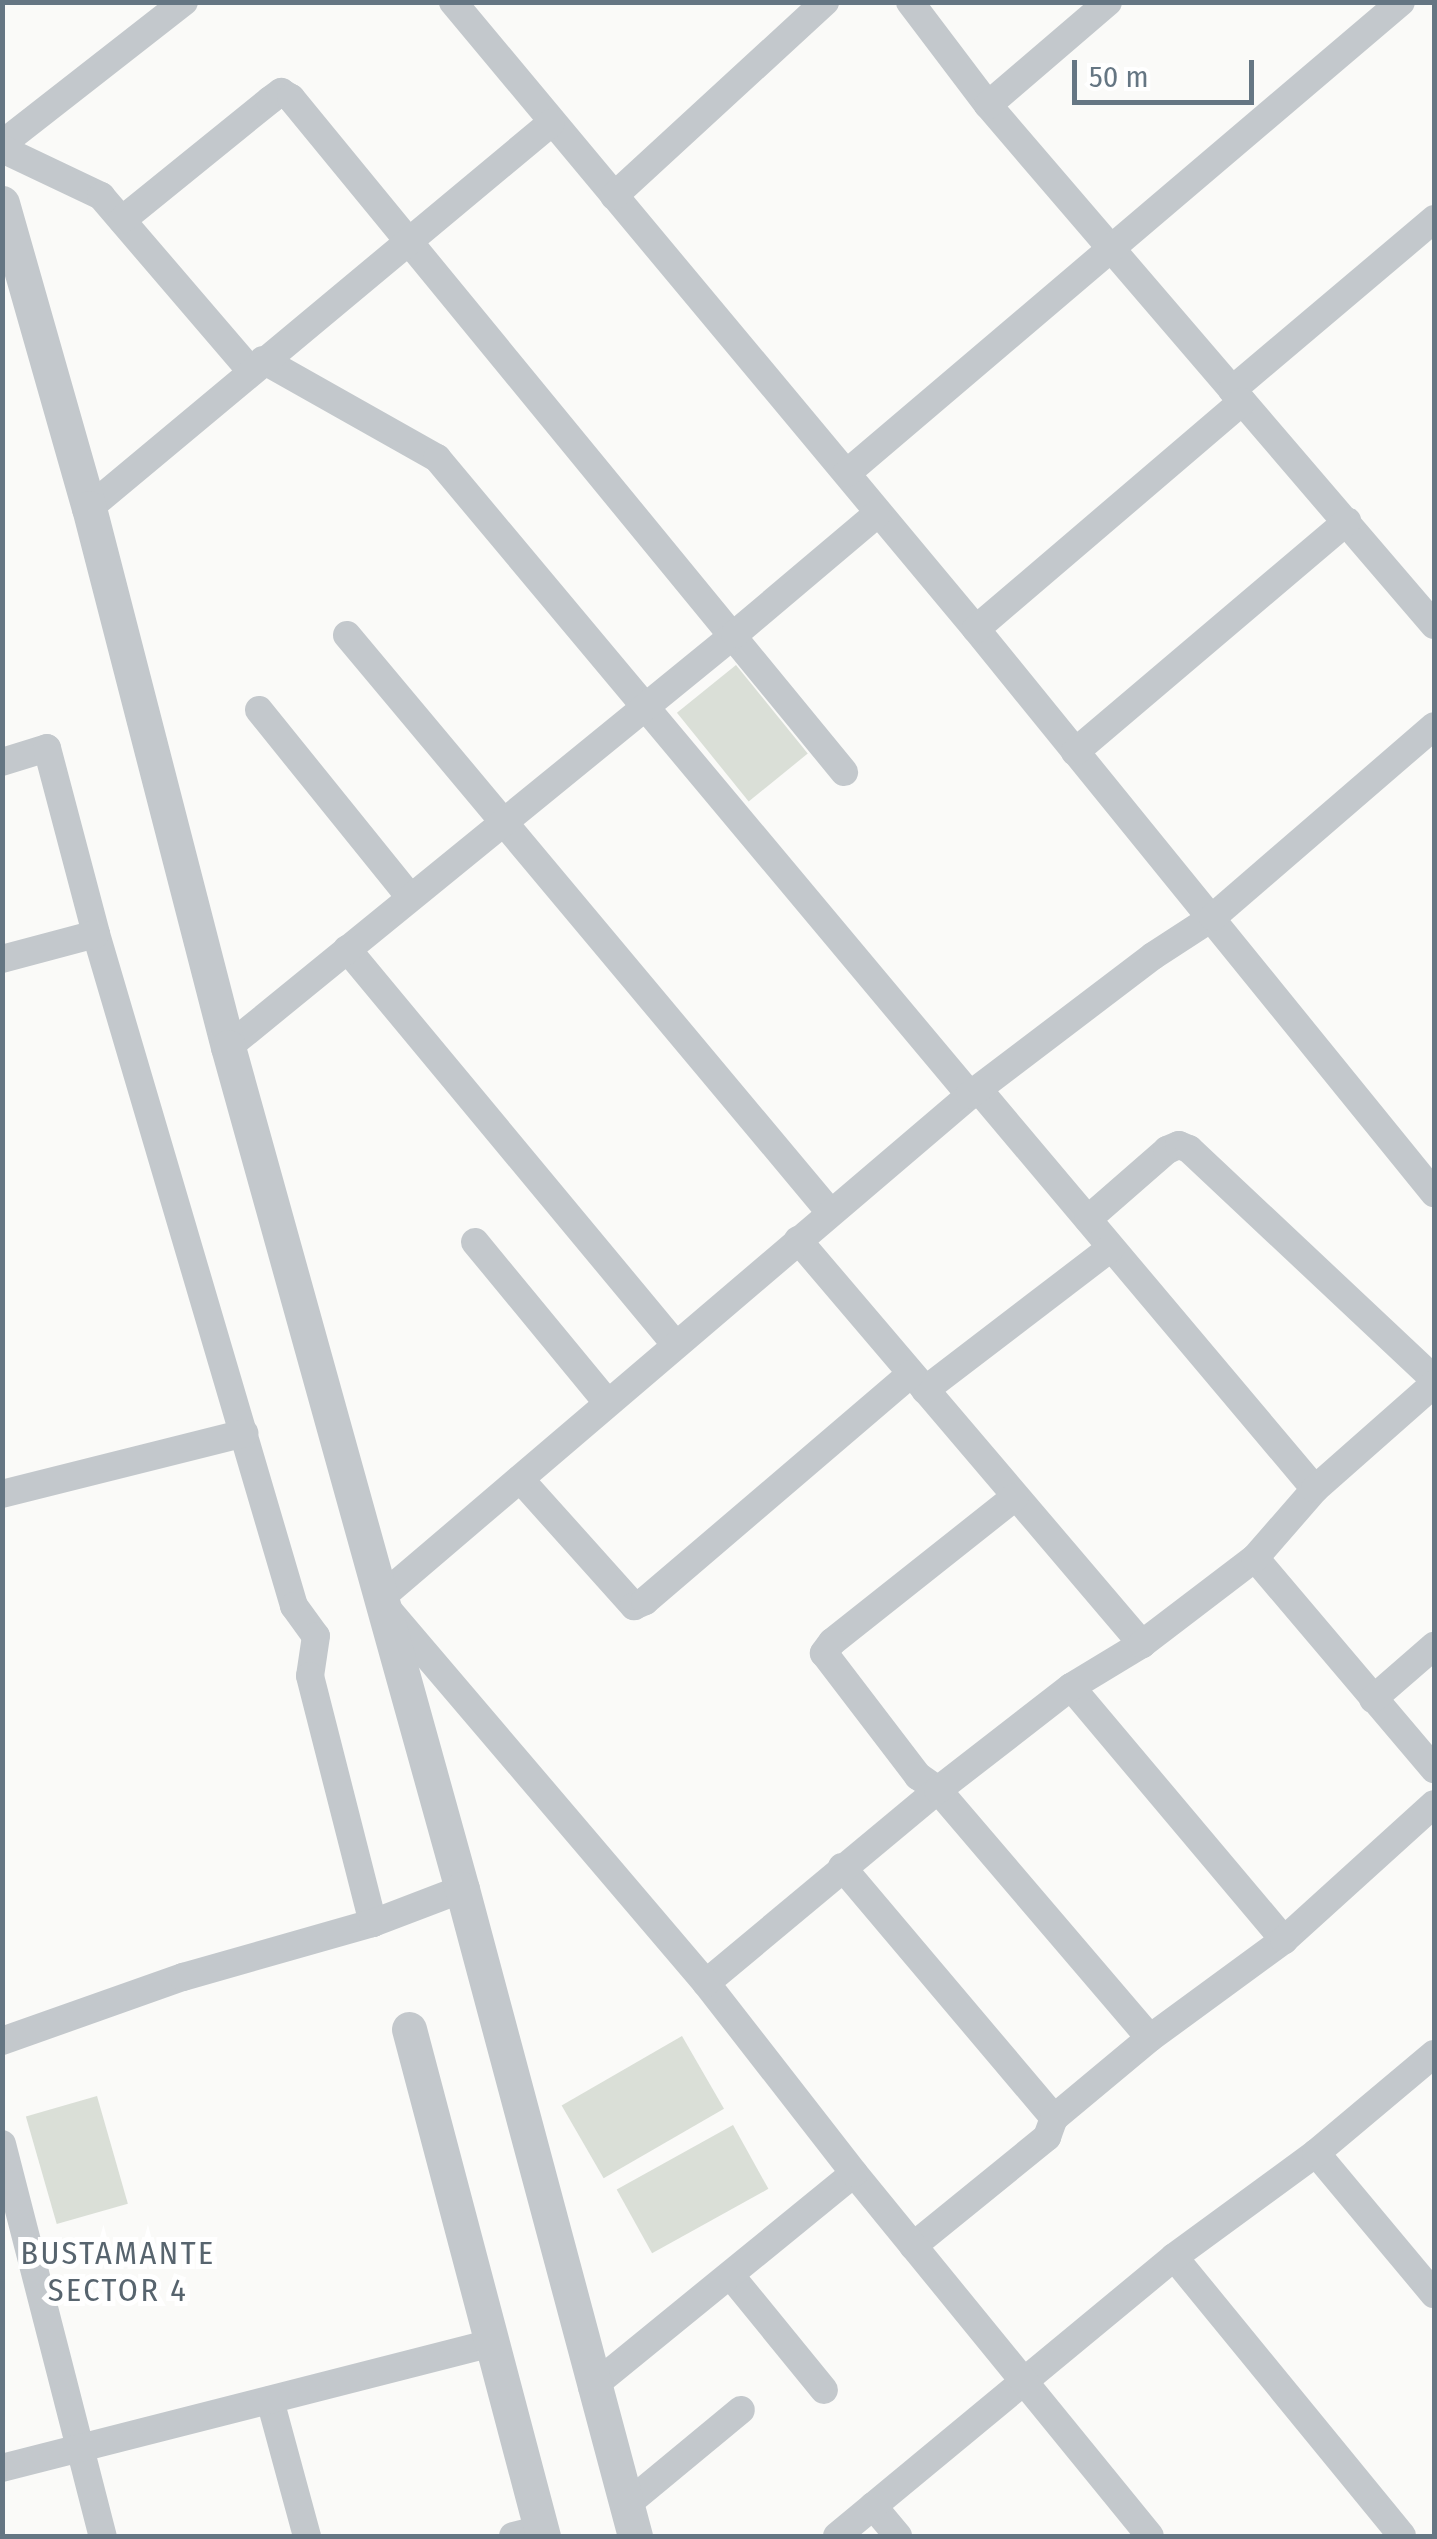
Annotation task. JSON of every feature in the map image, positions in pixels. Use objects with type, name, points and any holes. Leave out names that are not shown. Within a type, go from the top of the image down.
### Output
[{"type":"street","points":[[184,2],[2,147],[101,196],[256,365],[437,458],[1314,1489]]},
{"type":"street","points":[[453,2],[1214,917],[1434,1193]]},
{"type":"street","points":[[614,196],[825,2]]},
{"type":"street","points":[[910,2],[988,105],[1114,247],[1434,626]]},
{"type":"street","points":[[988,105],[1108,2]]},
{"type":"street","points":[[847,472],[1402,2]]},
{"type":"street","points":[[122,220],[280,92],[291,98],[736,634],[844,772]]},
{"type":"street","points":[[89,508],[551,123]]},
{"type":"street","points":[[2,203],[89,508],[228,1047],[462,1889],[630,2521],[741,2410]]},
{"type":"street","points":[[976,629],[1434,219]]},
{"type":"street","points":[[228,1047],[736,634],[878,512]]},
{"type":"street","points":[[1075,752],[1347,521]]},
{"type":"street","points":[[347,635],[830,1212]]},
{"type":"street","points":[[258,710],[410,897]]},
{"type":"street","points":[[379,1598],[974,1092],[1153,956],[1214,917],[1434,726]]},
{"type":"street","points":[[2,762],[48,748],[96,934],[294,1606],[316,1636],[310,1676],[373,1923]]},
{"type":"street","points":[[2,960],[96,934]]},
{"type":"street","points":[[347,949],[675,1344]]},
{"type":"street","points":[[706,1982],[938,1790],[1071,1688],[1142,1644],[1255,1558],[1314,1489],[1434,1382],[1189,1150],[1179,1145],[1167,1150],[1088,1219]]},
{"type":"street","points":[[798,1240],[1142,1644]]},
{"type":"street","points":[[475,1242],[607,1402]]},
{"type":"street","points":[[520,1479],[634,1606],[918,1382],[1111,1248]]},
{"type":"street","points":[[2,1494],[244,1433]]},
{"type":"street","points":[[1015,1497],[832,1642],[824,1653],[918,1776],[938,1790],[1150,2038]]},
{"type":"street","points":[[1255,1558],[1434,1769]]},
{"type":"street","points":[[379,1598],[706,1982],[854,2173],[1150,2536]]},
{"type":"street","points":[[1374,1699],[1434,1646]]},
{"type":"street","points":[[1071,1688],[1284,1940]]},
{"type":"street","points":[[913,2246],[1047,2138],[1054,2118],[1150,2038],[1284,1940],[1434,1804]]},
{"type":"street","points":[[842,1868],[1054,2118]]},
{"type":"street","points":[[2,2040],[183,1977],[373,1923],[462,1889]]},
{"type":"street","points":[[409,2029],[492,2344],[532,2534]]},
{"type":"street","points":[[837,2536],[1174,2258],[1316,2152],[1434,2054]]},
{"type":"street","points":[[2,2144],[14,2235],[82,2445],[104,2536]]},
{"type":"street","points":[[1316,2152],[1434,2294]]},
{"type":"street","points":[[592,2387],[854,2173]]},
{"type":"street","points":[[1174,2258],[1402,2536]]},
{"type":"street","points":[[731,2276],[824,2390]]},
{"type":"street","points":[[2,2468],[492,2344]]},
{"type":"street","points":[[270,2400],[307,2536]]},
{"type":"street","points":[[873,2506],[898,2536]]},
{"type":"shaded area","points":[[736,665],[808,754],[749,801],[677,713]]},
{"type":"shaded area","points":[[682,2036],[724,2109],[604,2178],[562,2106]]},
{"type":"shaded area","points":[[97,2096],[128,2204],[57,2224],[26,2116]]},
{"type":"shaded area","points":[[733,2125],[768,2189],[652,2253],[617,2189]]},
{"type":"district","name":"BUSTAMANTE SECTOR 4","points":[[118,2272]]}]
